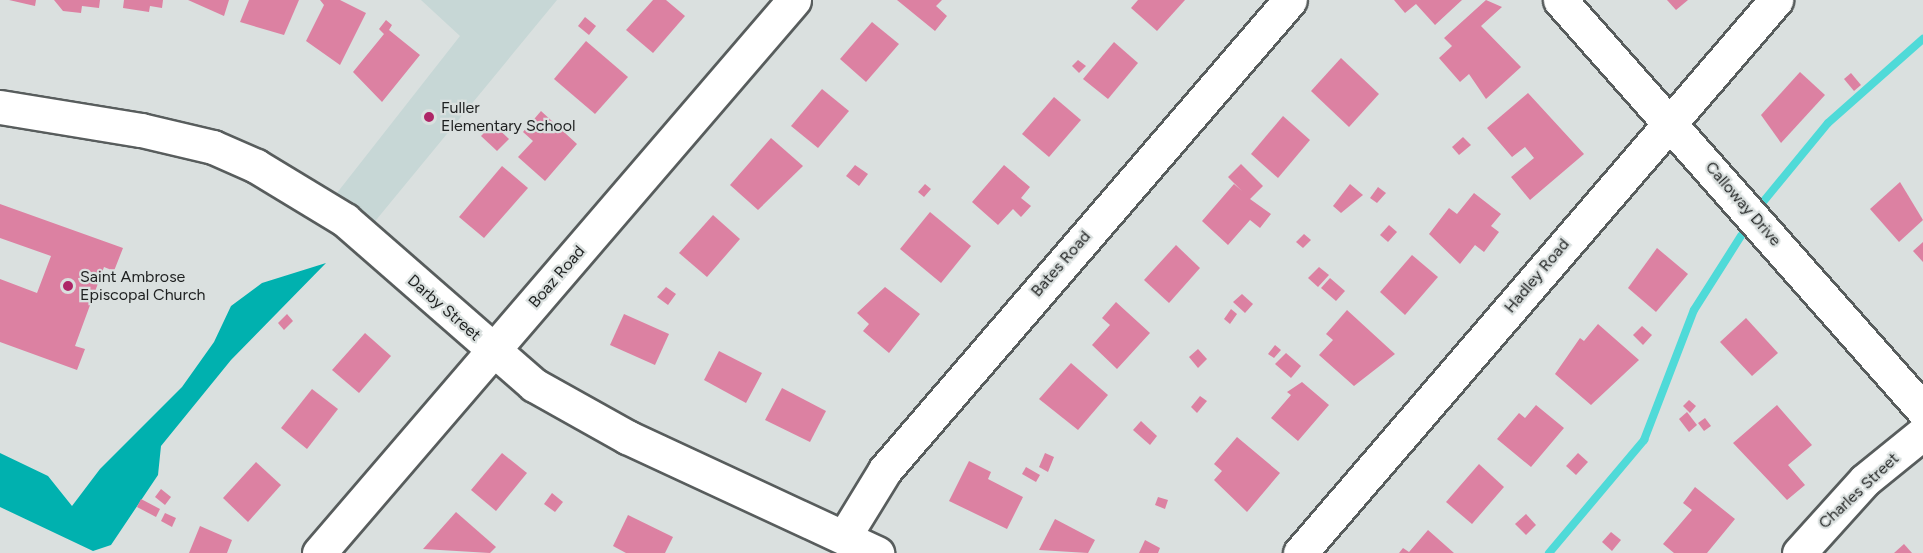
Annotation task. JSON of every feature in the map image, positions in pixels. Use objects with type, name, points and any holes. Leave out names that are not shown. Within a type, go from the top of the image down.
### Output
[{"type":"street","name":"Boaz Road","points":[[319,553],[794,0]]},
{"type":"street","name":"Bates Road","points":[[844,537],[885,470],[1290,0]]},
{"type":"street","name":"Calloway Drive","points":[[1560,0],[1669,120],[1923,410]]},
{"type":"street","name":"Hadley Road","points":[[1300,553],[1669,120],[1776,0]]},
{"type":"street","name":"Darby Street","points":[[0,107],[141,130],[213,147],[256,166],[345,220],[493,351],[575,410],[877,553]]},
{"type":"street","name":"Charles Street","points":[[1798,553],[1865,480],[1923,434]]},
{"type":"shaded area","name":"Fuller Elementary School","points":[[421,0],[557,0],[372,225],[333,198],[460,36]]},
{"type":"shaded area","points":[[326,263],[231,360],[161,446],[158,475],[111,545],[93,551],[0,507],[0,453],[48,476],[72,506],[100,469],[182,387],[214,342],[231,306],[262,283]]},
{"type":"building","points":[[9,0],[36,0],[35,6]]},
{"type":"building","points":[[54,0],[100,0],[99,8],[82,6],[81,13],[63,11]]},
{"type":"building","points":[[124,0],[163,0],[162,8],[150,6],[149,12],[123,8]]},
{"type":"building","points":[[188,0],[229,0],[224,16]]},
{"type":"building","points":[[249,0],[299,0],[284,35],[240,22]]},
{"type":"building","points":[[320,0],[340,0],[366,13],[340,65],[306,41],[324,5]]},
{"type":"building","points":[[653,0],[666,0],[685,16],[653,53],[626,30]]},
{"type":"building","points":[[897,0],[942,0],[936,6],[947,16],[935,31]]},
{"type":"building","points":[[1138,0],[1185,0],[1157,31],[1131,8]]},
{"type":"building","points":[[1394,0],[1462,0],[1435,25],[1416,4],[1405,13]]},
{"type":"building","points":[[1486,0],[1502,7],[1481,26],[1521,67],[1486,99],[1469,74],[1460,82],[1439,58],[1452,46],[1444,38]]},
{"type":"building","points":[[1667,0],[1688,0],[1676,10]]},
{"type":"building","points":[[585,17],[596,26],[589,35],[578,26]]},
{"type":"building","points":[[386,20],[392,25],[389,30],[420,55],[382,102],[353,72],[384,34],[379,29]]},
{"type":"building","points":[[872,22],[899,44],[866,82],[840,59]]},
{"type":"building","points":[[586,41],[628,77],[595,114],[554,79]]},
{"type":"building","points":[[1114,42],[1138,63],[1108,99],[1083,79]]},
{"type":"building","points":[[1341,58],[1379,94],[1349,127],[1311,91]]},
{"type":"building","points":[[1078,60],[1086,66],[1079,73],[1072,66]]},
{"type":"building","points":[[1800,72],[1825,95],[1781,143],[1761,115]]},
{"type":"building","points":[[1851,73],[1861,85],[1854,91],[1844,79]]},
{"type":"building","points":[[822,89],[849,111],[818,148],[791,126]]},
{"type":"building","points":[[1528,93],[1584,154],[1530,200],[1511,177],[1534,158],[1525,147],[1512,157],[1487,128]]},
{"type":"building","points":[[1054,97],[1081,120],[1049,157],[1022,134]]},
{"type":"building","points":[[541,111],[577,144],[545,181],[518,157],[533,141],[523,132]]},
{"type":"building","points":[[1283,116],[1310,140],[1278,178],[1251,154]]},
{"type":"building","points":[[493,124],[509,139],[497,151],[481,136]]},
{"type":"building","points":[[1463,137],[1471,145],[1459,155],[1452,147]]},
{"type":"building","points":[[771,138],[803,166],[758,210],[730,185]]},
{"type":"building","points":[[1241,164],[1263,186],[1250,199],[1271,214],[1260,228],[1250,220],[1228,245],[1202,221],[1234,184],[1242,191],[1228,177]]},
{"type":"building","points":[[855,165],[868,174],[859,186],[846,176]]},
{"type":"building","points":[[1004,165],[1030,187],[1021,198],[1031,206],[1021,217],[1013,209],[998,225],[972,202]]},
{"type":"building","points":[[502,166],[528,188],[484,238],[459,217]]},
{"type":"building","points":[[1900,182],[1923,220],[1899,242],[1870,209]]},
{"type":"building","points":[[925,184],[931,189],[924,197],[918,192]]},
{"type":"building","points":[[1350,184],[1363,195],[1341,213],[1333,206]]},
{"type":"building","points":[[1378,187],[1386,193],[1377,203],[1370,198]]},
{"type":"building","points":[[1474,193],[1501,214],[1491,226],[1499,232],[1484,252],[1475,245],[1460,264],[1429,234],[1449,208],[1457,214]]},
{"type":"building","name":"Saint Ambrose Episcopal Church","points":[[0,204],[123,248],[114,271],[104,267],[75,346],[85,349],[77,370],[0,342],[0,279],[37,293],[51,256],[0,238]]},
{"type":"building","points":[[930,212],[971,246],[941,283],[900,249]]},
{"type":"building","points":[[713,215],[740,239],[707,277],[679,253]]},
{"type":"building","points":[[1389,225],[1397,232],[1388,242],[1380,235]]},
{"type":"building","points":[[1304,234],[1311,240],[1303,248],[1296,242]]},
{"type":"building","points":[[1923,242],[1923,262],[1913,251]]},
{"type":"building","points":[[1176,245],[1200,268],[1169,303],[1144,280]]},
{"type":"building","points":[[1657,248],[1688,274],[1656,312],[1628,288]]},
{"type":"building","points":[[1412,255],[1438,277],[1405,315],[1380,292]]},
{"type":"building","points":[[1319,267],[1329,275],[1318,287],[1308,278]]},
{"type":"building","points":[[1330,278],[1345,291],[1336,301],[1321,288]]},
{"type":"building","points":[[666,287],[676,294],[668,305],[657,297]]},
{"type":"building","points":[[885,287],[920,314],[889,353],[863,331],[869,324],[857,313]]},
{"type":"building","points":[[1242,294],[1253,304],[1245,313],[1233,302]]},
{"type":"building","points":[[1116,302],[1150,333],[1117,369],[1092,345],[1110,325],[1102,318]]},
{"type":"building","points":[[1231,309],[1237,314],[1230,324],[1224,319]]},
{"type":"building","points":[[1347,310],[1395,354],[1354,386],[1319,355],[1333,340],[1326,334]]},
{"type":"building","points":[[287,314],[293,321],[284,330],[278,323]]},
{"type":"building","points":[[624,314],[669,334],[655,365],[610,345]]},
{"type":"building","points":[[1746,318],[1778,353],[1752,376],[1720,342]]},
{"type":"building","points":[[1598,324],[1639,360],[1591,405],[1555,374],[1580,338],[1584,341]]},
{"type":"building","points":[[1642,326],[1652,335],[1643,345],[1633,335]]},
{"type":"building","points":[[365,333],[391,356],[359,393],[332,370]]},
{"type":"building","points":[[1275,345],[1281,350],[1274,358],[1268,354]]},
{"type":"building","points":[[1198,349],[1207,359],[1198,368],[1189,357]]},
{"type":"building","points":[[719,351],[762,373],[746,403],[704,380]]},
{"type":"building","points":[[1286,353],[1301,366],[1291,378],[1275,364]]},
{"type":"building","points":[[1071,363],[1108,395],[1078,430],[1039,399]]},
{"type":"building","points":[[1302,382],[1329,405],[1298,441],[1271,418],[1291,395],[1287,392]]},
{"type":"building","points":[[782,388],[826,411],[810,442],[765,420]]},
{"type":"building","points":[[312,389],[338,409],[307,449],[281,428]]},
{"type":"building","points":[[1200,396],[1207,401],[1197,413],[1191,407]]},
{"type":"building","points":[[1689,400],[1696,406],[1690,413],[1683,406]]},
{"type":"building","points":[[1536,405],[1564,428],[1531,467],[1497,439],[1519,413],[1525,418]]},
{"type":"building","points":[[1777,405],[1812,445],[1788,465],[1805,485],[1787,500],[1733,443]]},
{"type":"building","points":[[1687,412],[1697,425],[1689,432],[1679,419]]},
{"type":"building","points":[[1705,418],[1711,426],[1704,431],[1698,423]]},
{"type":"building","points":[[1141,421],[1157,436],[1150,445],[1133,430]]},
{"type":"building","points":[[1237,437],[1280,473],[1247,512],[1214,480],[1222,471],[1214,464]]},
{"type":"building","points":[[502,453],[527,473],[496,511],[471,490]]},
{"type":"building","points":[[1045,453],[1054,457],[1048,472],[1039,467]]},
{"type":"building","points":[[1578,453],[1588,462],[1576,475],[1566,466]]},
{"type":"building","points":[[969,461],[991,472],[988,479],[1023,497],[1007,529],[949,501]]},
{"type":"building","points":[[256,462],[281,485],[248,522],[223,498]]},
{"type":"building","points":[[1479,464],[1504,487],[1472,524],[1446,502]]},
{"type":"building","points":[[1026,467],[1040,475],[1036,482],[1022,474]]},
{"type":"building","points":[[1695,487],[1735,519],[1707,553],[1674,553],[1663,544],[1692,510],[1683,503]]},
{"type":"building","points":[[161,489],[171,497],[165,505],[155,497]]},
{"type":"building","points":[[552,493],[563,502],[555,512],[544,504]]},
{"type":"building","points":[[1158,497],[1168,500],[1165,509],[1155,505]]},
{"type":"building","points":[[141,499],[160,509],[156,517],[137,507]]},
{"type":"building","points":[[456,512],[496,547],[490,553],[423,549]]},
{"type":"building","points":[[165,513],[176,518],[172,527],[161,521]]},
{"type":"building","points":[[1526,514],[1536,525],[1526,535],[1515,524]]},
{"type":"building","points":[[628,515],[673,537],[665,553],[626,553],[613,546]]},
{"type":"building","points":[[1055,519],[1095,540],[1088,553],[1039,550]]},
{"type":"building","points":[[200,526],[232,540],[227,553],[189,553]]},
{"type":"building","points":[[1428,530],[1454,553],[1399,553],[1403,548],[1409,552]]},
{"type":"building","points":[[1611,532],[1621,540],[1612,551],[1602,542]]},
{"type":"building","points":[[1145,540],[1160,548],[1158,553],[1139,553]]},
{"type":"building","points":[[1904,544],[1912,553],[1894,553]]},
{"type":"waterway","points":[[1763,202],[1828,123],[1923,39]]},
{"type":"waterway","points":[[1549,553],[1644,440],[1694,310],[1741,236]]},
{"type":"place","name":"Fuller Elementary School","points":[[429,117]]},
{"type":"place","name":"Saint Ambrose Episcopal Church","points":[[68,286]]}]
